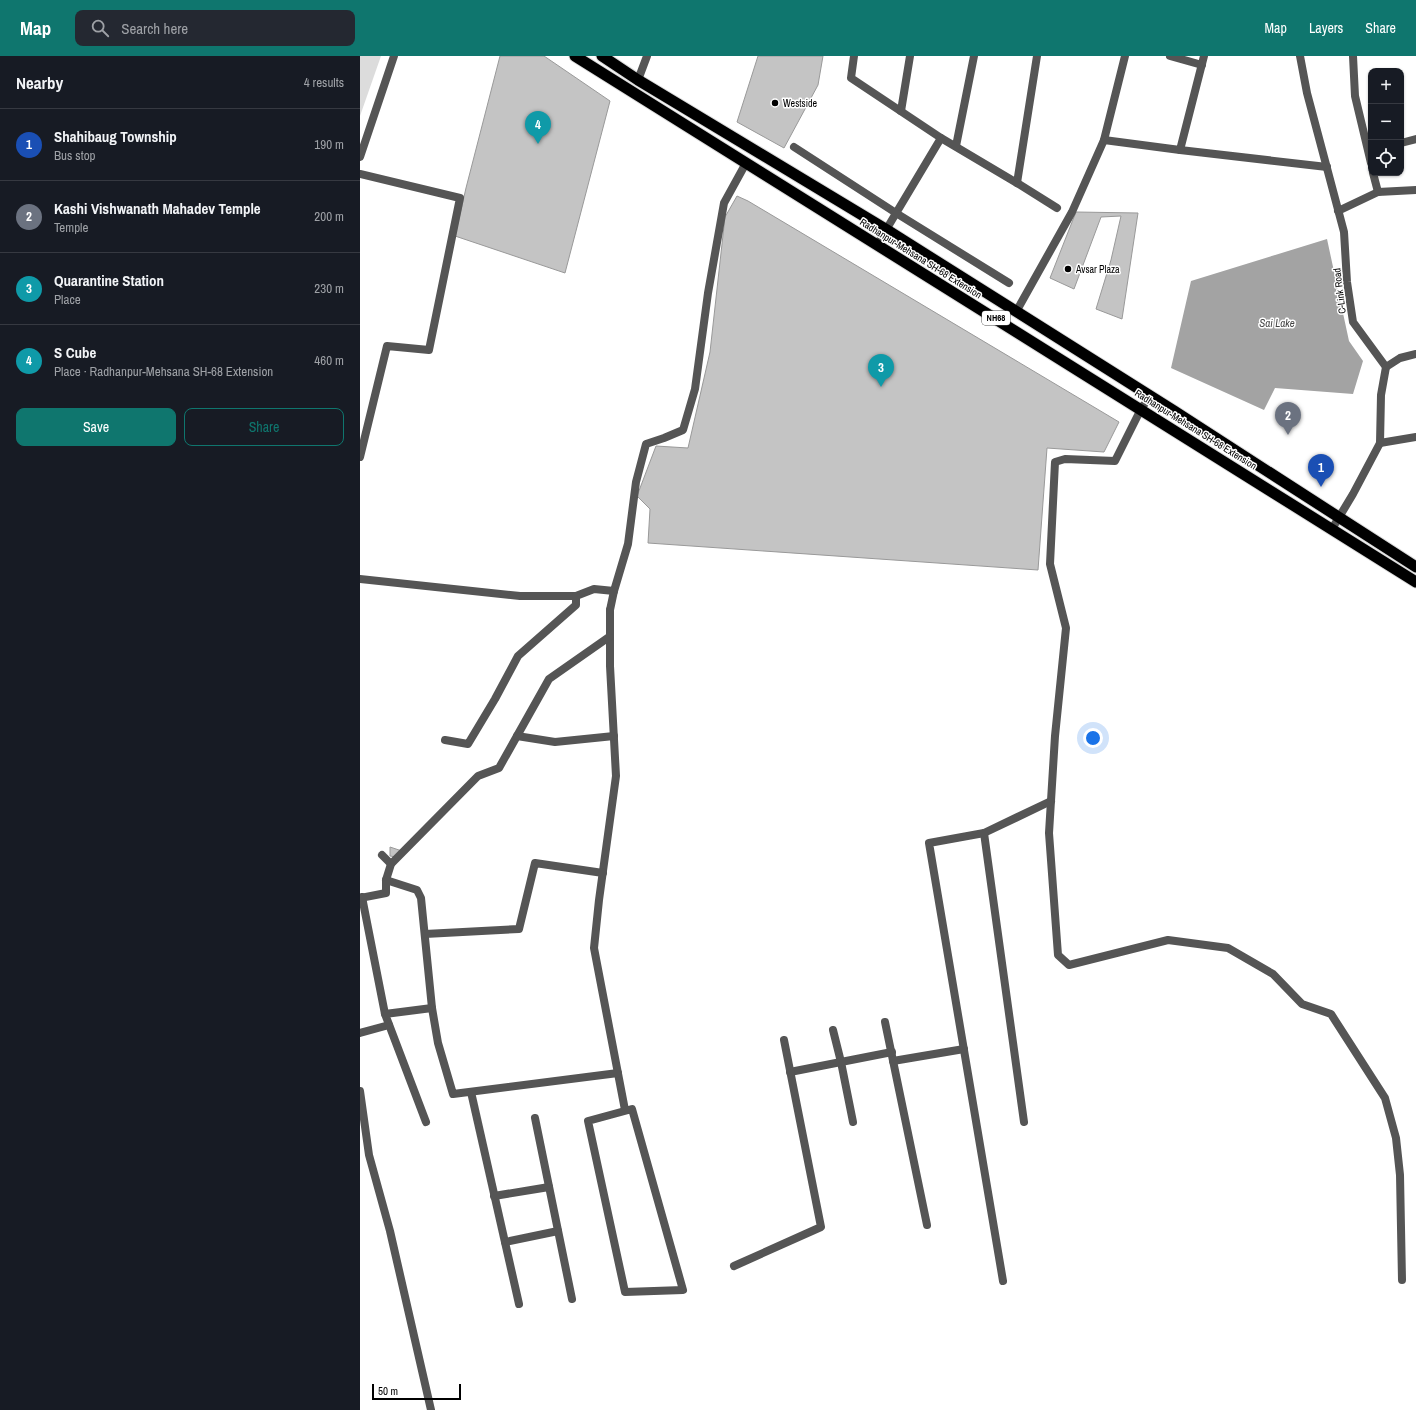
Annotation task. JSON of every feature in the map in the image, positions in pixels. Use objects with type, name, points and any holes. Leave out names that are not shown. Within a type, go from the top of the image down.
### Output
[{"type":"highway","name":"Radhanpur-Mehsana SH-68 Extension","points":[[575,56],[1416,582]]},
{"type":"highway","name":"NH68","points":[[602,56],[638,80],[886,230],[1150,396],[1416,567]]},
{"type":"street","points":[[360,157],[394,56]]},
{"type":"street","points":[[638,80],[647,56]]},
{"type":"street","points":[[854,56],[851,78],[941,138],[1057,208]]},
{"type":"street","points":[[901,111],[910,56]]},
{"type":"street","points":[[956,146],[974,56]]},
{"type":"street","points":[[1017,183],[1038,56]]},
{"type":"street","points":[[1016,312],[1072,212],[1104,140],[1126,56]]},
{"type":"street","points":[[1170,56],[1202,65]]},
{"type":"street","points":[[1180,150],[1204,56]]},
{"type":"street","name":"C-Link Road","points":[[1300,56],[1307,93],[1344,232],[1347,282],[1353,322],[1386,367]]},
{"type":"street","points":[[1353,56],[1355,96],[1368,143]]},
{"type":"street","points":[[878,245],[941,138]]},
{"type":"street","points":[[1404,142],[1416,139]]},
{"type":"street","points":[[1104,140],[1327,168]]},
{"type":"street","points":[[794,147],[896,213],[1009,283]]},
{"type":"street","points":[[626,1110],[594,948],[616,776],[610,666],[610,610],[628,544],[636,482],[646,444],[683,430],[695,389],[708,293],[724,203],[746,163]]},
{"type":"street","points":[[360,174],[460,198],[429,350],[387,346],[360,457]]},
{"type":"street","points":[[1374,176],[1378,192]]},
{"type":"street","points":[[1338,211],[1378,192],[1416,193]]},
{"type":"street","points":[[1332,529],[1353,494],[1380,443],[1381,395],[1386,367],[1400,358],[1416,354]]},
{"type":"street","points":[[1150,396],[1141,409],[1115,461],[1065,459],[1055,462],[1050,564],[1066,628],[1055,736],[1049,833],[1058,956],[1069,965],[1168,940],[1228,948],[1273,974],[1302,1004],[1331,1014],[1386,1098],[1396,1138],[1400,1175],[1402,1280]]},
{"type":"street","points":[[1380,443],[1416,437]]},
{"type":"street","points":[[360,579],[520,596],[576,596],[594,588],[614,591]]},
{"type":"street","points":[[445,740],[468,744],[495,700],[518,656],[576,605],[576,596]]},
{"type":"street","points":[[426,1122],[385,1014],[361,898],[386,894],[386,880],[391,864],[478,776],[499,768],[549,679],[609,636]]},
{"type":"street","points":[[517,736],[555,742],[614,736]]},
{"type":"street","points":[[1003,1281],[929,843],[984,833],[1051,801]]},
{"type":"street","points":[[984,833],[1024,1122]]},
{"type":"street","points":[[382,855],[391,864]]},
{"type":"street","points":[[425,934],[519,929],[535,863],[603,873]]},
{"type":"street","points":[[386,880],[417,890],[421,898],[432,1008],[438,1043],[453,1094],[618,1073]]},
{"type":"street","points":[[385,1014],[432,1008]]},
{"type":"street","points":[[885,1022],[927,1225]]},
{"type":"street","points":[[360,1033],[389,1025]]},
{"type":"street","points":[[833,1030],[853,1122]]},
{"type":"street","points":[[734,1266],[821,1227],[784,1040]]},
{"type":"street","points":[[893,1061],[964,1049]]},
{"type":"street","points":[[790,1072],[892,1052]]},
{"type":"street","points":[[360,1091],[369,1155],[390,1230],[431,1410]]},
{"type":"street","points":[[471,1092],[519,1304]]},
{"type":"street","points":[[632,1109],[684,1290],[625,1292],[588,1120],[626,1110],[632,1109]]},
{"type":"street","points":[[535,1118],[572,1299]]},
{"type":"street","points":[[494,1196],[549,1187]]},
{"type":"street","points":[[504,1242],[558,1231]]},
{"type":"shaded area","points":[[360,56],[381,56],[360,116]]},
{"type":"water","name":"Sai Lake","points":[[1327,239],[1349,341],[1363,361],[1353,394],[1275,388],[1264,410],[1171,368],[1191,281]]},
{"type":"building","points":[[500,56],[544,56],[610,101],[565,273],[455,236]]},
{"type":"building","name":"Westside","points":[[758,56],[823,56],[818,85],[784,148],[737,122]]},
{"type":"building","points":[[737,196],[748,201],[1119,422],[1104,452],[1047,448],[1038,570],[648,543],[650,509],[637,496],[656,446],[688,448],[710,352],[725,217]]},
{"type":"building","name":"Avsar Plaza","points":[[1076,212],[1138,213],[1122,319],[1096,309],[1111,260],[1121,216],[1101,217],[1074,289],[1050,278]]},
{"type":"building","points":[[390,847],[402,851],[396,857],[390,856]]},
{"type":"place","name":"Westside","points":[[775,103]]},
{"type":"place","name":"S Cube","points":[[538,144]]},
{"type":"place","name":"Avsar Plaza","points":[[1068,269]]},
{"type":"place","name":"Quarantine Station","points":[[881,387]]},
{"type":"place","name":"Kashi Vishwanath Mahadev Temple","points":[[1288,435]]},
{"type":"place","name":"Shahibaug Township","points":[[1321,487]]}]
